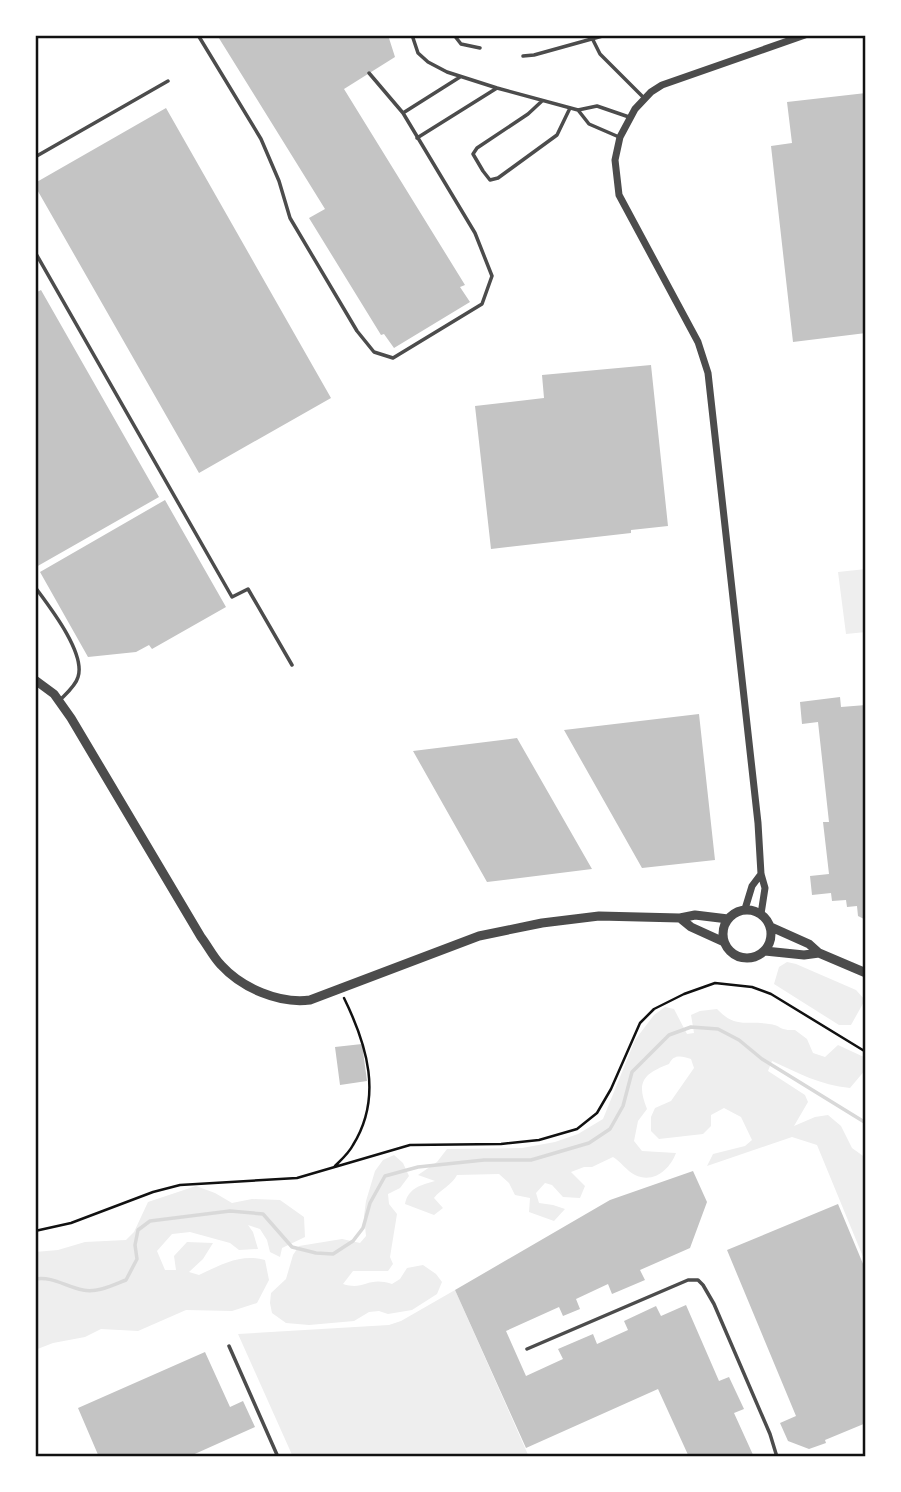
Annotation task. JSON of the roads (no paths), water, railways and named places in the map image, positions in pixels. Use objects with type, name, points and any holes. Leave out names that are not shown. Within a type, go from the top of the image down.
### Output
[{"type":"street","points":[[761,914],[765,888],[761,874],[758,823],[708,373],[690,326],[619,195],[615,160],[620,137],[629,117],[645,98],[662,85],[805,35]]},
{"type":"street","points":[[35,680],[59,701],[201,937],[220,964],[241,982],[268,995],[297,1002],[310,1000],[479,936],[542,923],[599,916],[680,918],[695,915],[728,919]]},
{"type":"street","points":[[745,909],[752,886],[761,874]]},
{"type":"street","points":[[724,942],[724,927],[728,919],[745,909],[761,914],[771,927],[809,944],[819,953],[866,973]]},
{"type":"street","points":[[680,918],[691,927],[724,942],[734,955],[750,959],[765,951],[770,944],[771,927]]},
{"type":"street","points":[[765,951],[804,955],[819,953]]},
{"type":"lane","points":[[198,35],[261,139],[279,181],[290,218],[357,331],[374,352],[393,358],[482,304],[492,276],[475,233],[402,113],[369,73]]},
{"type":"lane","points":[[412,35],[418,53],[428,62],[461,76],[578,110],[597,106],[629,117]]},
{"type":"lane","points":[[454,35],[461,44],[480,48]]},
{"type":"lane","points":[[523,56],[606,35]]},
{"type":"lane","points":[[593,40],[600,54],[645,98]]},
{"type":"lane","points":[[402,113],[461,76]]},
{"type":"lane","points":[[35,157],[168,81]]},
{"type":"lane","points":[[417,138],[497,88]]},
{"type":"lane","points":[[542,101],[528,114],[477,148],[473,155],[490,180],[498,178],[557,135],[570,108]]},
{"type":"lane","points":[[578,110],[589,124],[620,137]]},
{"type":"lane","points":[[35,253],[232,597],[248,589],[292,665]]},
{"type":"lane","points":[[35,587],[66,632],[79,663],[76,682],[59,701]]},
{"type":"lane","points":[[527,1349],[688,1280],[698,1280],[704,1285],[714,1304],[770,1434],[777,1457]]},
{"type":"lane","points":[[229,1346],[278,1457]]},
{"type":"waterway","points":[[35,1279],[48,1279],[89,1291],[111,1286],[126,1280],[137,1259],[135,1245],[138,1230],[150,1221],[230,1211],[263,1214],[292,1247],[333,1254],[353,1241],[363,1228],[370,1203],[385,1176],[418,1167],[484,1160],[531,1160],[589,1143],[610,1129],[623,1106],[632,1072],[669,1035],[691,1027],[718,1029],[739,1040],[762,1059],[866,1123]]}]
